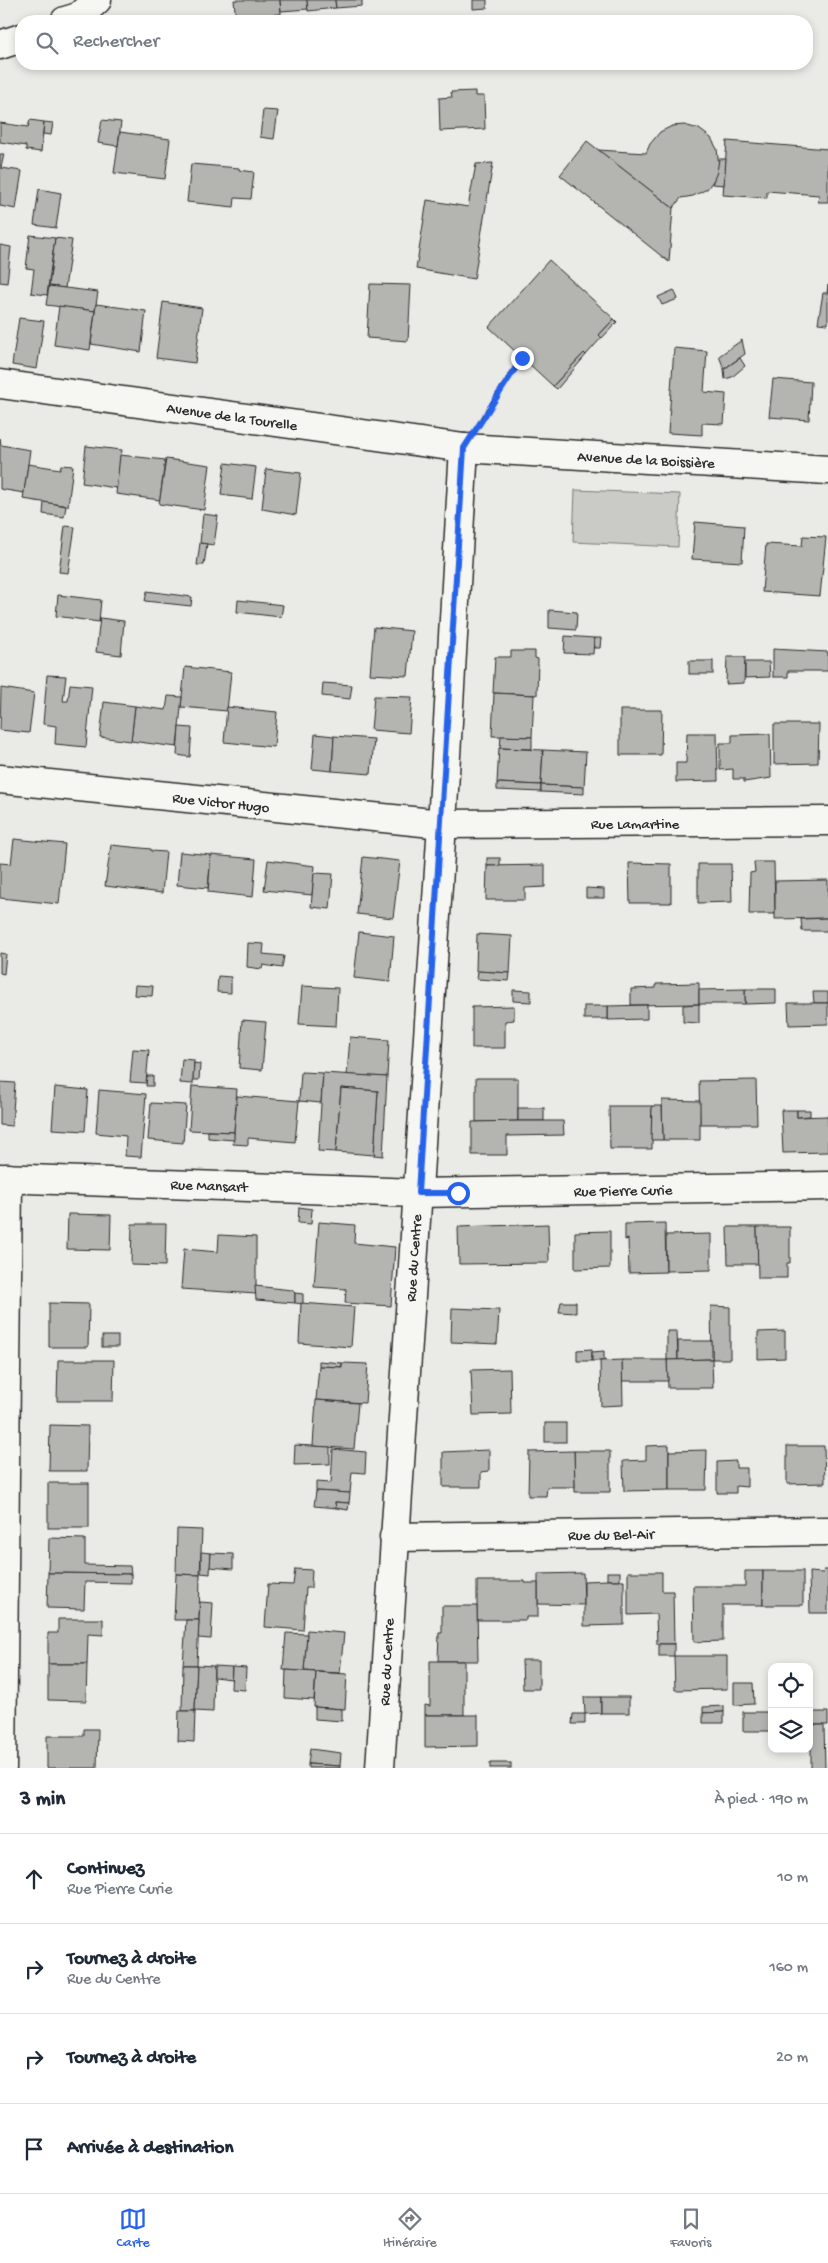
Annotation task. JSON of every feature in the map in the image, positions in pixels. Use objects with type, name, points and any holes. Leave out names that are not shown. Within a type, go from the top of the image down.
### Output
[{"type":"street","points":[[79,15],[97,0]]},
{"type":"street","points":[[0,45],[15,40]]},
{"type":"street","name":"Avenue de la Tourelle","points":[[0,384],[464,448]]},
{"type":"street","name":"Avenue de la Boissière","points":[[464,448],[828,470]]},
{"type":"street","name":"Rue du Centre","points":[[380,1768],[442,824],[464,448]]},
{"type":"street","name":"Rue Victor Hugo","points":[[0,779],[442,824]]},
{"type":"street","name":"Rue Lamartine","points":[[442,824],[828,821]]},
{"type":"street","points":[[2,1768],[4,1178]]},
{"type":"street","name":"Rue Mansart","points":[[4,1178],[418,1193]]},
{"type":"street","name":"Rue Pierre Curie","points":[[418,1193],[828,1186]]},
{"type":"street","name":"Rue du Bel-Air","points":[[394,1537],[828,1531]]},
{"type":"path","points":[[464,448],[522,358]]},
{"type":"shaded area","points":[[575,490],[680,494],[678,547],[573,542]]},
{"type":"building","points":[[234,0],[280,0],[281,14],[235,15]]},
{"type":"building","points":[[280,0],[307,0],[308,9],[281,11]]},
{"type":"building","points":[[307,0],[335,0],[336,8],[308,11]]},
{"type":"building","points":[[335,0],[362,0],[362,6],[336,8]]},
{"type":"building","points":[[473,0],[487,0],[487,8],[473,9]]},
{"type":"building","points":[[475,91],[475,96],[484,96],[485,129],[440,131],[439,98],[452,97],[451,92]]},
{"type":"building","points":[[263,110],[278,111],[274,139],[260,137]]},
{"type":"building","points":[[30,120],[44,122],[41,152],[26,150],[26,146],[0,142],[0,123],[28,127]]},
{"type":"building","points":[[102,120],[121,122],[118,146],[98,143]]},
{"type":"building","points":[[44,122],[53,123],[51,135],[43,134]]},
{"type":"building","points":[[684,125],[699,129],[711,138],[717,149],[719,167],[716,177],[707,189],[693,196],[681,198],[673,208],[598,150],[646,153],[650,144],[660,132],[672,126]]},
{"type":"building","points":[[120,132],[170,139],[165,179],[114,173]]},
{"type":"building","points":[[587,141],[673,208],[669,262],[560,175]]},
{"type":"building","points":[[727,141],[828,149],[828,202],[818,202],[819,195],[767,191],[767,198],[723,195]]},
{"type":"building","points":[[0,154],[4,154],[1,168],[22,171],[16,209],[0,206]]},
{"type":"building","points":[[719,159],[726,159],[724,185],[712,184],[717,172]]},
{"type":"building","points":[[493,163],[474,279],[416,269],[427,200],[468,207],[476,164]]},
{"type":"building","points":[[191,164],[239,168],[239,170],[254,172],[251,199],[235,198],[234,207],[187,202]]},
{"type":"building","points":[[39,189],[61,193],[56,228],[34,225]]},
{"type":"building","points":[[30,235],[55,238],[47,295],[31,293],[34,269],[26,268]]},
{"type":"building","points":[[55,238],[72,240],[65,288],[49,286]]},
{"type":"building","points":[[0,245],[11,247],[7,283],[0,282]]},
{"type":"building","points":[[549,260],[614,319],[599,335],[602,337],[586,355],[584,353],[553,386],[526,361],[529,357],[522,351],[519,355],[489,327]]},
{"type":"building","points":[[370,284],[411,285],[408,341],[367,338]]},
{"type":"building","points":[[828,285],[828,324],[818,323],[823,293],[827,293]]},
{"type":"building","points":[[49,286],[98,292],[95,311],[46,305]]},
{"type":"building","points":[[674,290],[678,299],[662,305],[658,297]]},
{"type":"building","points":[[163,302],[202,308],[195,363],[156,358]]},
{"type":"building","points":[[96,304],[146,311],[141,352],[91,344]]},
{"type":"building","points":[[59,306],[95,311],[90,350],[54,345]]},
{"type":"building","points":[[19,318],[44,321],[37,369],[12,365]]},
{"type":"building","points":[[614,319],[617,322],[602,338],[599,335]]},
{"type":"building","points":[[742,340],[745,354],[724,369],[719,356]]},
{"type":"building","points":[[674,348],[707,351],[704,392],[726,394],[724,424],[702,423],[702,435],[668,433]]},
{"type":"building","points":[[584,353],[586,355],[557,389],[553,386]]},
{"type":"building","points":[[740,358],[745,366],[732,377],[725,379],[724,369]]},
{"type":"building","points":[[773,379],[811,382],[809,420],[769,417]]},
{"type":"building","points":[[0,438],[1,445],[30,450],[24,493],[0,489]]},
{"type":"building","points":[[86,446],[122,450],[116,488],[82,483]]},
{"type":"building","points":[[120,455],[165,460],[160,500],[116,494]]},
{"type":"building","points":[[166,459],[210,465],[204,510],[159,504]]},
{"type":"building","points":[[225,463],[256,467],[252,499],[221,495]]},
{"type":"building","points":[[28,464],[60,469],[61,465],[73,466],[68,506],[23,499]]},
{"type":"building","points":[[266,469],[301,473],[296,515],[262,509]]},
{"type":"building","points":[[44,502],[66,506],[64,517],[43,514]]},
{"type":"building","points":[[203,514],[218,516],[214,545],[200,543]]},
{"type":"building","points":[[695,522],[744,526],[742,562],[692,559]]},
{"type":"building","points":[[65,526],[75,527],[68,573],[59,572]]},
{"type":"building","points":[[803,536],[826,537],[820,596],[762,592],[766,544],[802,546]]},
{"type":"building","points":[[200,543],[207,544],[204,565],[197,565]]},
{"type":"building","points":[[147,591],[192,597],[191,606],[145,601]]},
{"type":"building","points":[[58,595],[101,600],[99,622],[56,616]]},
{"type":"building","points":[[238,600],[283,605],[281,617],[237,612]]},
{"type":"building","points":[[549,610],[577,612],[576,630],[549,628]]},
{"type":"building","points":[[100,618],[124,621],[121,655],[96,652]]},
{"type":"building","points":[[374,627],[412,631],[408,676],[370,674]]},
{"type":"building","points":[[565,636],[594,638],[593,654],[564,653]]},
{"type":"building","points":[[594,638],[601,638],[600,648],[594,648]]},
{"type":"building","points":[[773,649],[828,652],[828,671],[788,671],[788,677],[773,677]]},
{"type":"building","points":[[511,651],[535,651],[535,658],[538,659],[537,695],[493,693],[495,657],[511,657]]},
{"type":"building","points":[[727,657],[745,657],[744,683],[726,684]]},
{"type":"building","points":[[689,661],[713,661],[713,674],[689,674]]},
{"type":"building","points":[[745,662],[769,662],[770,677],[745,678]]},
{"type":"building","points":[[185,667],[231,672],[227,711],[181,707]]},
{"type":"building","points":[[47,675],[66,676],[63,701],[68,701],[70,684],[92,686],[86,747],[55,744],[56,726],[43,724]]},
{"type":"building","points":[[323,683],[352,685],[350,699],[322,696]]},
{"type":"building","points":[[1,688],[34,693],[29,733],[0,730]]},
{"type":"building","points":[[494,693],[534,695],[532,737],[492,736]]},
{"type":"building","points":[[168,696],[182,697],[177,747],[131,741],[135,706],[166,710]]},
{"type":"building","points":[[374,696],[412,697],[409,733],[371,730]]},
{"type":"building","points":[[104,702],[135,706],[131,741],[100,737]]},
{"type":"building","points":[[227,707],[277,712],[274,747],[224,742]]},
{"type":"building","points":[[620,710],[662,710],[661,755],[620,755]]},
{"type":"building","points":[[774,724],[819,724],[818,763],[774,764]]},
{"type":"building","points":[[179,727],[192,728],[190,757],[177,755]]},
{"type":"building","points":[[687,733],[717,733],[718,781],[676,782],[676,763],[686,763]]},
{"type":"building","points":[[315,734],[334,736],[332,771],[312,769]]},
{"type":"building","points":[[770,734],[771,778],[744,782],[744,779],[733,779],[733,769],[720,770],[720,743],[732,743],[732,735]]},
{"type":"building","points":[[334,736],[374,739],[371,774],[332,771]]},
{"type":"building","points":[[501,736],[532,737],[532,749],[500,748]]},
{"type":"building","points":[[499,748],[543,750],[541,785],[497,783]]},
{"type":"building","points":[[543,750],[586,752],[584,787],[541,785]]},
{"type":"building","points":[[497,783],[541,785],[541,792],[497,790]]},
{"type":"building","points":[[541,785],[584,787],[584,794],[541,792]]},
{"type":"building","points":[[14,839],[65,844],[59,904],[0,898],[0,863],[11,864]]},
{"type":"building","points":[[111,845],[166,852],[162,893],[105,886]]},
{"type":"building","points":[[180,852],[211,855],[208,888],[177,885]]},
{"type":"building","points":[[211,855],[256,859],[253,897],[208,892]]},
{"type":"building","points":[[363,857],[400,861],[393,918],[357,914]]},
{"type":"building","points":[[487,858],[500,858],[500,866],[487,866]]},
{"type":"building","points":[[268,860],[315,866],[312,895],[264,890]]},
{"type":"building","points":[[754,862],[774,862],[775,914],[749,914],[750,873],[755,872]]},
{"type":"building","points":[[629,863],[671,864],[671,903],[630,903]]},
{"type":"building","points":[[698,864],[731,864],[732,902],[698,903]]},
{"type":"building","points":[[545,865],[545,887],[525,888],[525,900],[486,900],[487,866]]},
{"type":"building","points":[[314,873],[333,874],[330,909],[311,907]]},
{"type":"building","points":[[828,880],[828,918],[775,919],[775,881]]},
{"type":"building","points":[[586,888],[604,889],[604,898],[586,898]]},
{"type":"building","points":[[828,918],[828,931],[802,931],[801,919]]},
{"type":"building","points":[[359,932],[394,936],[390,982],[354,978]]},
{"type":"building","points":[[477,934],[512,936],[510,973],[476,971]]},
{"type":"building","points":[[248,943],[264,944],[263,954],[284,956],[282,968],[263,965],[262,969],[247,967]]},
{"type":"building","points":[[0,953],[6,954],[4,974],[0,973]]},
{"type":"building","points":[[478,971],[510,973],[509,981],[477,979]]},
{"type":"building","points":[[218,976],[231,977],[231,993],[217,992]]},
{"type":"building","points":[[699,983],[699,1004],[631,1005],[631,989],[656,988],[656,984]]},
{"type":"building","points":[[135,985],[153,986],[152,996],[134,995]]},
{"type":"building","points":[[302,986],[338,988],[336,1026],[299,1024]]},
{"type":"building","points":[[745,989],[776,989],[776,1003],[745,1004]]},
{"type":"building","points":[[745,989],[745,1004],[699,1004],[699,990]]},
{"type":"building","points":[[513,990],[531,991],[531,1002],[513,1001]]},
{"type":"building","points":[[813,992],[828,992],[828,1003],[814,1003]]},
{"type":"building","points":[[788,1003],[828,1003],[828,1024],[789,1025]]},
{"type":"building","points":[[699,1004],[699,1023],[683,1022],[683,1005]]},
{"type":"building","points":[[647,1005],[647,1019],[608,1020],[608,1006]]},
{"type":"building","points":[[514,1006],[514,1020],[505,1021],[505,1048],[472,1048],[472,1007]]},
{"type":"building","points":[[584,1006],[608,1006],[608,1019],[584,1019]]},
{"type":"building","points":[[242,1020],[266,1022],[262,1070],[239,1068]]},
{"type":"building","points":[[350,1037],[389,1040],[387,1077],[347,1075]]},
{"type":"building","points":[[133,1049],[149,1050],[146,1083],[130,1082]]},
{"type":"building","points":[[182,1059],[194,1060],[193,1084],[180,1083]]},
{"type":"building","points":[[194,1063],[200,1064],[199,1080],[193,1080]]},
{"type":"building","points":[[301,1072],[323,1073],[321,1103],[299,1101]]},
{"type":"building","points":[[323,1073],[387,1077],[383,1156],[374,1155],[378,1091],[341,1088],[336,1152],[318,1151]]},
{"type":"building","points":[[147,1076],[153,1076],[153,1086],[146,1086]]},
{"type":"building","points":[[476,1078],[518,1078],[518,1121],[476,1122]]},
{"type":"building","points":[[756,1080],[757,1124],[700,1124],[699,1081]]},
{"type":"building","points":[[0,1082],[15,1083],[12,1126],[0,1125]]},
{"type":"building","points":[[192,1086],[237,1089],[234,1132],[189,1130]]},
{"type":"building","points":[[55,1087],[88,1090],[85,1131],[52,1129]]},
{"type":"building","points":[[341,1088],[378,1091],[374,1155],[336,1152]]},
{"type":"building","points":[[99,1090],[146,1094],[141,1157],[125,1156],[126,1136],[96,1133]]},
{"type":"building","points":[[237,1096],[299,1101],[295,1142],[248,1138],[248,1145],[233,1144]]},
{"type":"building","points":[[662,1100],[700,1101],[700,1140],[663,1140]]},
{"type":"building","points":[[151,1103],[186,1105],[183,1143],[148,1140]]},
{"type":"building","points":[[609,1106],[652,1106],[652,1149],[610,1149]]},
{"type":"building","points":[[652,1106],[662,1106],[663,1140],[651,1140]]},
{"type":"building","points":[[518,1108],[544,1108],[544,1121],[518,1121]]},
{"type":"building","points":[[781,1110],[797,1110],[797,1117],[828,1116],[828,1152],[783,1153]]},
{"type":"building","points":[[797,1110],[810,1110],[810,1116],[797,1117]]},
{"type":"building","points":[[563,1121],[564,1135],[507,1136],[507,1155],[472,1155],[472,1122]]},
{"type":"building","points":[[208,1131],[234,1132],[234,1140],[208,1138]]},
{"type":"building","points":[[299,1207],[312,1209],[311,1224],[298,1223]]},
{"type":"building","points":[[68,1214],[111,1215],[110,1250],[67,1249]]},
{"type":"building","points":[[319,1222],[355,1225],[354,1243],[395,1247],[391,1306],[345,1303],[346,1289],[314,1287]]},
{"type":"building","points":[[665,1223],[666,1272],[629,1273],[628,1239],[625,1240],[625,1224]]},
{"type":"building","points":[[132,1224],[166,1224],[165,1266],[131,1265]]},
{"type":"building","points":[[548,1224],[549,1263],[459,1264],[458,1227]]},
{"type":"building","points":[[727,1227],[757,1227],[758,1264],[728,1264]]},
{"type":"building","points":[[757,1227],[790,1227],[790,1263],[787,1263],[787,1278],[758,1278]]},
{"type":"building","points":[[610,1231],[610,1268],[575,1269],[575,1232]]},
{"type":"building","points":[[711,1234],[711,1270],[666,1271],[666,1235]]},
{"type":"building","points":[[219,1235],[256,1237],[256,1294],[181,1289],[184,1249],[218,1252]]},
{"type":"building","points":[[255,1286],[292,1290],[295,1293],[295,1303],[256,1300]]},
{"type":"building","points":[[295,1293],[303,1294],[303,1304],[295,1303]]},
{"type":"building","points":[[561,1302],[576,1302],[576,1313],[559,1312]]},
{"type":"building","points":[[49,1303],[89,1304],[88,1347],[49,1347]]},
{"type":"building","points":[[301,1303],[354,1307],[351,1347],[299,1343]]},
{"type":"building","points":[[711,1306],[730,1307],[730,1359],[712,1359]]},
{"type":"building","points":[[452,1308],[499,1310],[497,1344],[451,1342]]},
{"type":"building","points":[[667,1331],[677,1331],[678,1360],[667,1360]]},
{"type":"building","points":[[785,1331],[785,1358],[758,1359],[758,1332]]},
{"type":"building","points":[[102,1336],[118,1336],[118,1347],[102,1347]]},
{"type":"building","points":[[678,1341],[712,1341],[712,1359],[678,1360]]},
{"type":"building","points":[[592,1349],[592,1361],[577,1361],[577,1350]]},
{"type":"building","points":[[604,1351],[604,1361],[592,1361],[592,1352]]},
{"type":"building","points":[[712,1359],[713,1388],[668,1388],[667,1360]]},
{"type":"building","points":[[58,1360],[114,1360],[113,1401],[57,1401]]},
{"type":"building","points":[[622,1360],[667,1360],[668,1381],[622,1381]]},
{"type":"building","points":[[622,1360],[623,1405],[601,1406],[600,1361]]},
{"type":"building","points":[[319,1361],[342,1363],[342,1367],[319,1366]]},
{"type":"building","points":[[342,1363],[368,1364],[365,1403],[316,1400],[319,1366],[342,1367]]},
{"type":"building","points":[[510,1369],[511,1414],[473,1415],[471,1370]]},
{"type":"building","points":[[316,1400],[358,1403],[354,1449],[313,1446]]},
{"type":"building","points":[[545,1423],[566,1423],[566,1442],[545,1442]]},
{"type":"building","points":[[50,1425],[88,1426],[87,1471],[49,1471]]},
{"type":"building","points":[[295,1445],[330,1447],[330,1464],[294,1465]]},
{"type":"building","points":[[669,1445],[669,1490],[624,1491],[623,1461],[646,1460],[646,1446]]},
{"type":"building","points":[[787,1446],[824,1446],[825,1483],[787,1484]]},
{"type":"building","points":[[333,1449],[366,1452],[365,1473],[352,1472],[350,1493],[316,1491],[316,1482],[331,1483]]},
{"type":"building","points":[[489,1450],[489,1471],[481,1472],[481,1487],[443,1487],[443,1452]]},
{"type":"building","points":[[707,1450],[706,1490],[669,1490],[669,1451]]},
{"type":"building","points":[[574,1451],[610,1451],[610,1492],[575,1492]]},
{"type":"building","points":[[574,1451],[575,1487],[547,1487],[546,1496],[528,1496],[529,1452]]},
{"type":"building","points":[[736,1461],[736,1468],[747,1468],[747,1487],[736,1486],[736,1493],[717,1493],[717,1462]]},
{"type":"building","points":[[48,1483],[89,1483],[89,1528],[48,1528]]},
{"type":"building","points":[[316,1491],[350,1493],[349,1503],[335,1502],[336,1508],[314,1506]]},
{"type":"building","points":[[335,1502],[349,1503],[348,1510],[336,1508]]},
{"type":"building","points":[[177,1529],[202,1530],[200,1575],[176,1574]]},
{"type":"building","points":[[49,1538],[85,1539],[85,1565],[130,1566],[131,1574],[48,1573]]},
{"type":"building","points":[[201,1552],[211,1553],[210,1574],[201,1573]]},
{"type":"building","points":[[211,1553],[233,1554],[233,1569],[210,1567]]},
{"type":"building","points":[[295,1569],[312,1570],[311,1588],[306,1588],[303,1630],[265,1627],[268,1584],[293,1585]]},
{"type":"building","points":[[824,1570],[828,1570],[828,1613],[810,1613],[809,1572],[823,1573]]},
{"type":"building","points":[[745,1571],[763,1571],[763,1605],[723,1605],[723,1641],[694,1642],[693,1586],[745,1586]]},
{"type":"building","points":[[763,1571],[803,1571],[803,1605],[763,1605]]},
{"type":"building","points":[[607,1572],[620,1572],[620,1580],[607,1580]]},
{"type":"building","points":[[628,1572],[662,1572],[662,1591],[673,1591],[674,1644],[657,1644],[656,1614],[628,1615]]},
{"type":"building","points":[[48,1573],[131,1574],[131,1583],[85,1582],[84,1609],[47,1608]]},
{"type":"building","points":[[583,1573],[584,1605],[538,1604],[538,1574]]},
{"type":"building","points":[[176,1574],[200,1575],[199,1620],[174,1620]]},
{"type":"building","points":[[624,1580],[624,1625],[584,1626],[584,1581]]},
{"type":"building","points":[[477,1581],[525,1581],[525,1583],[538,1583],[538,1617],[526,1617],[526,1620],[477,1620]]},
{"type":"building","points":[[200,1602],[213,1603],[211,1639],[198,1638]]},
{"type":"building","points":[[442,1606],[477,1606],[478,1661],[438,1661],[439,1633],[442,1633]]},
{"type":"building","points":[[58,1619],[103,1619],[103,1635],[88,1634],[87,1664],[48,1664],[48,1633],[58,1633]]},
{"type":"building","points":[[186,1620],[199,1620],[197,1665],[183,1665]]},
{"type":"building","points":[[307,1630],[344,1633],[340,1673],[304,1671]]},
{"type":"building","points":[[286,1633],[307,1634],[304,1671],[283,1670]]},
{"type":"building","points":[[659,1644],[674,1644],[674,1656],[659,1656]]},
{"type":"building","points":[[674,1656],[727,1656],[727,1689],[675,1690]]},
{"type":"building","points":[[522,1660],[539,1660],[539,1689],[523,1689]]},
{"type":"building","points":[[430,1661],[464,1661],[464,1715],[425,1715],[425,1705],[430,1706]]},
{"type":"building","points":[[48,1664],[87,1664],[86,1701],[48,1700]]},
{"type":"building","points":[[183,1665],[197,1665],[195,1711],[182,1711]]},
{"type":"building","points":[[197,1665],[214,1666],[213,1712],[195,1711]]},
{"type":"building","points":[[214,1666],[232,1667],[231,1679],[214,1677]]},
{"type":"building","points":[[232,1667],[246,1668],[245,1690],[231,1689]]},
{"type":"building","points":[[286,1670],[316,1672],[314,1700],[285,1698]]},
{"type":"building","points":[[316,1672],[347,1674],[345,1709],[314,1707]]},
{"type":"building","points":[[734,1683],[753,1683],[754,1704],[734,1705]]},
{"type":"building","points":[[584,1697],[601,1697],[601,1713],[585,1714]]},
{"type":"building","points":[[601,1697],[629,1697],[629,1713],[601,1713]]},
{"type":"building","points":[[724,1706],[724,1712],[703,1713],[703,1707]]},
{"type":"building","points":[[315,1707],[342,1709],[342,1721],[315,1719]]},
{"type":"building","points":[[179,1711],[195,1711],[194,1742],[178,1741]]},
{"type":"building","points":[[724,1712],[724,1723],[703,1723],[703,1713]]},
{"type":"building","points":[[743,1712],[768,1712],[768,1731],[743,1731]]},
{"type":"building","points":[[813,1712],[828,1712],[828,1725],[813,1725]]},
{"type":"building","points":[[573,1714],[585,1714],[585,1724],[572,1724]]},
{"type":"building","points":[[425,1715],[478,1715],[478,1746],[425,1747]]},
{"type":"building","points":[[813,1725],[824,1725],[825,1768],[811,1768]]},
{"type":"building","points":[[84,1729],[98,1729],[97,1768],[47,1768],[47,1736],[84,1736]]},
{"type":"building","points":[[310,1749],[341,1753],[340,1766],[308,1764]]},
{"type":"building","points":[[490,1763],[511,1763],[511,1768],[490,1768]]},
{"type":"building","points":[[308,1764],[340,1766],[340,1768],[308,1768]]},
{"type":"route","points":[[458,1193],[418,1193],[464,448],[492,401],[522,358]]}]
